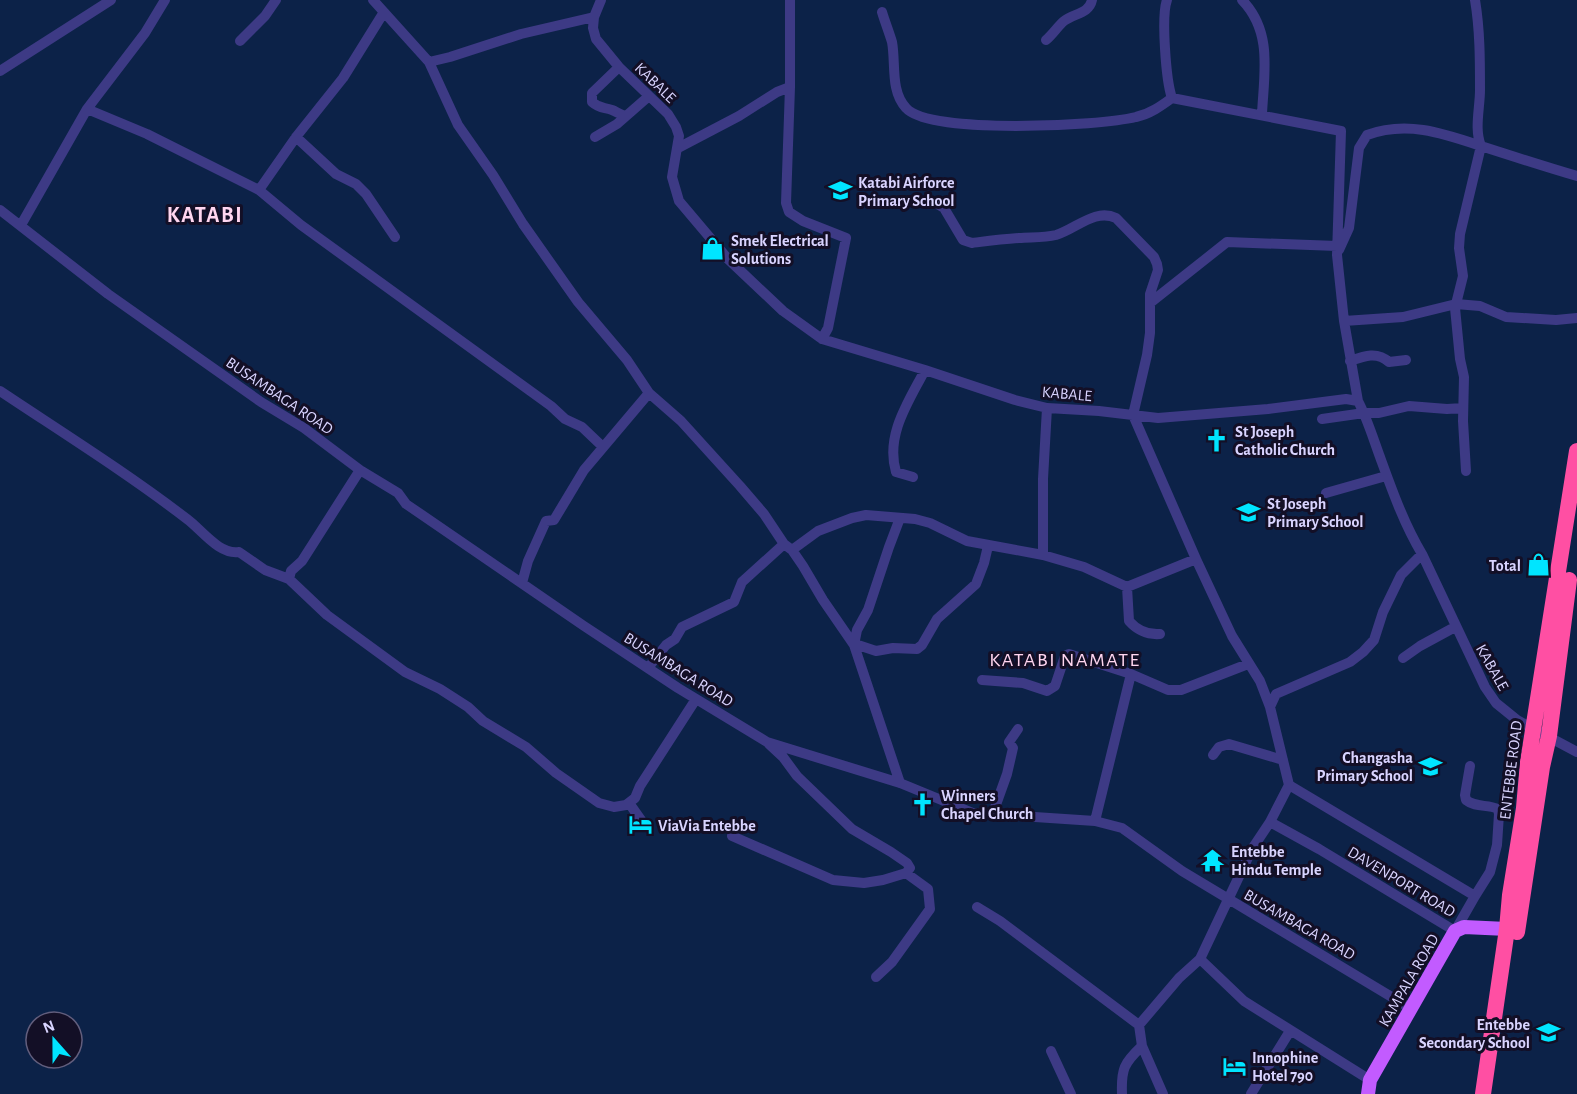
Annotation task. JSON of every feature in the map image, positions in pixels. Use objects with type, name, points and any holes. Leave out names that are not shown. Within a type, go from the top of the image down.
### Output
[{"type":"highway","name":"ENTEBBE ROAD","points":[[1494,1094],[1542,767],[1541,732],[1577,451]]},
{"type":"highway","name":"ENTEBBE ROAD","points":[[1483,1094],[1524,808],[1528,762],[1541,732],[1577,523]]},
{"type":"main road","name":"KAMPALA ROAD","points":[[1369,1087],[1410,1008],[1455,931],[1464,927],[1507,929]]},
{"type":"street","points":[[0,71],[111,0]]},
{"type":"street","points":[[21,225],[87,109],[145,33],[165,0]]},
{"type":"street","points":[[240,41],[265,16],[276,0]]},
{"type":"street","points":[[373,0],[429,62],[458,125],[578,302],[627,360],[649,393],[681,421],[764,514],[854,644],[900,783]]},
{"type":"street","points":[[429,62],[521,34],[594,17],[601,0]]},
{"type":"street","points":[[790,0],[786,203],[789,212],[803,221],[846,238],[828,328],[822,339]]},
{"type":"street","points":[[1046,40],[1065,20],[1091,6],[1092,0]]},
{"type":"street","points":[[1167,0],[1164,11],[1166,72],[1167,86],[1172,98]]},
{"type":"street","points":[[1242,0],[1252,11],[1264,42],[1262,114]]},
{"type":"street","points":[[1466,471],[1464,377],[1460,359],[1456,304],[1463,276],[1459,248],[1460,234],[1481,146],[1477,134],[1480,90],[1475,0]]},
{"type":"street","points":[[259,190],[343,78],[384,12]]},
{"type":"street","points":[[882,12],[891,40],[895,83],[904,107],[913,115],[956,123],[1016,126],[1070,124],[1137,117],[1156,110],[1172,98],[1341,131],[1337,251],[1344,321],[1358,401]]},
{"type":"street","name":"KABALE","points":[[594,17],[593,28],[596,39],[619,67],[673,120],[679,136],[672,177],[680,201],[728,259],[783,311],[822,339],[1047,408],[1158,418],[1268,409],[1346,399],[1358,401],[1410,535],[1422,554],[1485,687],[1496,703],[1517,720],[1577,752]]},
{"type":"street","points":[[619,67],[592,93],[592,102],[598,108],[612,110],[626,116]]},
{"type":"street","points":[[678,147],[708,134],[777,92],[790,87]]},
{"type":"street","points":[[595,137],[617,124],[649,96]]},
{"type":"street","points":[[87,109],[147,134],[259,190],[301,225],[551,406],[565,419],[582,427],[603,447]]},
{"type":"street","points":[[1337,251],[1349,228],[1359,148],[1366,135],[1396,129],[1418,128],[1463,139],[1577,176]]},
{"type":"street","points":[[297,138],[336,174],[356,184],[366,194],[395,237]]},
{"type":"street","points":[[934,202],[944,208],[963,240],[972,243],[1038,238],[1057,234],[1101,214],[1109,214],[1147,248],[1158,270],[1150,294],[1150,333],[1147,355],[1133,415],[1232,636],[1260,681],[1270,707],[1289,785],[1270,822],[1252,849],[1200,959],[1179,978],[1139,1025]]},
{"type":"street","name":"BUSAMBAGA ROAD","points":[[0,210],[108,294],[261,402],[304,428],[360,470],[398,493],[406,504],[648,668],[767,742],[900,783],[973,813],[1095,821],[1122,828],[1182,871],[1410,1008]]},
{"type":"street","points":[[1149,303],[1227,242],[1337,251]]},
{"type":"street","points":[[1344,321],[1403,317],[1456,304],[1480,306],[1506,318],[1556,320],[1577,318]]},
{"type":"street","points":[[1350,361],[1363,356],[1378,355],[1383,356],[1389,362],[1406,360]]},
{"type":"street","points":[[913,477],[896,472],[893,463],[893,441],[898,423],[925,370]]},
{"type":"street","points":[[0,391],[189,520],[210,540],[232,553],[239,552],[265,570],[289,579],[327,615],[405,672],[440,689],[468,707],[483,721],[526,747],[599,803],[615,807],[629,803],[635,798],[640,786],[696,699]]},
{"type":"street","points":[[522,583],[528,561],[546,520],[554,520],[584,470],[649,393]]},
{"type":"street","points":[[1322,419],[1379,413],[1409,406],[1463,408]]},
{"type":"street","points":[[1043,555],[1043,479],[1047,408]]},
{"type":"street","points":[[289,579],[291,571],[302,561],[360,470]]},
{"type":"street","points":[[1326,493],[1386,476]]},
{"type":"street","points":[[648,668],[666,645],[675,639],[682,627],[734,602],[742,582],[788,547],[835,523],[866,515],[930,523],[967,541],[1043,555],[1084,567],[1127,587],[1196,559]]},
{"type":"street","points":[[854,644],[857,630],[868,610],[900,518]]},
{"type":"street","points":[[854,644],[876,651],[892,648],[917,649],[922,645],[937,619],[976,584],[988,546]]},
{"type":"street","points":[[1270,707],[1276,694],[1350,662],[1364,652],[1374,640],[1383,612],[1401,575],[1422,554]]},
{"type":"street","points":[[1127,587],[1129,621],[1137,630],[1154,635],[1160,634]]},
{"type":"street","points":[[1403,658],[1455,627]]},
{"type":"street","points":[[982,680],[1023,683],[1047,692],[1055,686],[1065,656],[1069,654],[1131,674],[1168,690],[1180,690],[1248,664]]},
{"type":"street","points":[[1095,821],[1131,674]]},
{"type":"street","points":[[1260,681],[1275,688],[1292,686]]},
{"type":"street","points":[[993,813],[1007,774],[1013,748],[1009,742],[1018,729]]},
{"type":"street","points":[[732,836],[833,880],[864,883],[906,873],[910,868],[907,863],[852,829],[797,776],[783,757],[767,742]]},
{"type":"street","points":[[1212,755],[1219,747],[1229,744],[1283,760]]},
{"type":"street","points":[[1455,931],[1490,872],[1497,844],[1498,809],[1476,806],[1466,800],[1470,766]]},
{"type":"street","points":[[1289,785],[1475,896]]},
{"type":"street","points":[[629,803],[641,820]]},
{"type":"street","name":"DAVENPORT ROAD","points":[[1270,822],[1455,931]]},
{"type":"street","points":[[876,977],[892,962],[930,909],[928,889],[906,873]]},
{"type":"street","points":[[977,907],[1000,921],[1139,1025],[1142,1046],[1163,1094]]},
{"type":"street","points":[[1200,959],[1244,1001],[1369,1087]]},
{"type":"street","points":[[1251,1094],[1290,1031]]},
{"type":"street","points":[[1122,1094],[1123,1069],[1142,1046]]},
{"type":"street","points":[[1051,1051],[1071,1094]]},
{"type":"water","points":[[0,0],[1577,0],[1577,1094],[0,1094]]},
{"type":"place","name":"Katabi Airforce Primary School","points":[[840,191]]},
{"type":"place","name":"Smek Electrical Solutions","points":[[713,249]]},
{"type":"place","name":"St Joseph Catholic Church","points":[[1217,440]]},
{"type":"place","name":"St Joseph Primary School","points":[[1249,512]]},
{"type":"place","name":"Total","points":[[1539,565]]},
{"type":"place","name":"Changasha Primary School","points":[[1431,766]]},
{"type":"place","name":"Winners Chapel Church","points":[[923,804]]},
{"type":"place","name":"ViaVia Entebbe","points":[[640,825]]},
{"type":"place","name":"Entebbe Hindu Temple","points":[[1213,860]]},
{"type":"place","name":"Entebbe Secondary School","points":[[1548,1033]]},
{"type":"place","name":"Innophine Hotel 790","points":[[1234,1066]]},
{"type":"district","name":"KATABI","points":[[205,214]]},
{"type":"district","name":"KATABI NAMATE","points":[[1065,659]]}]
